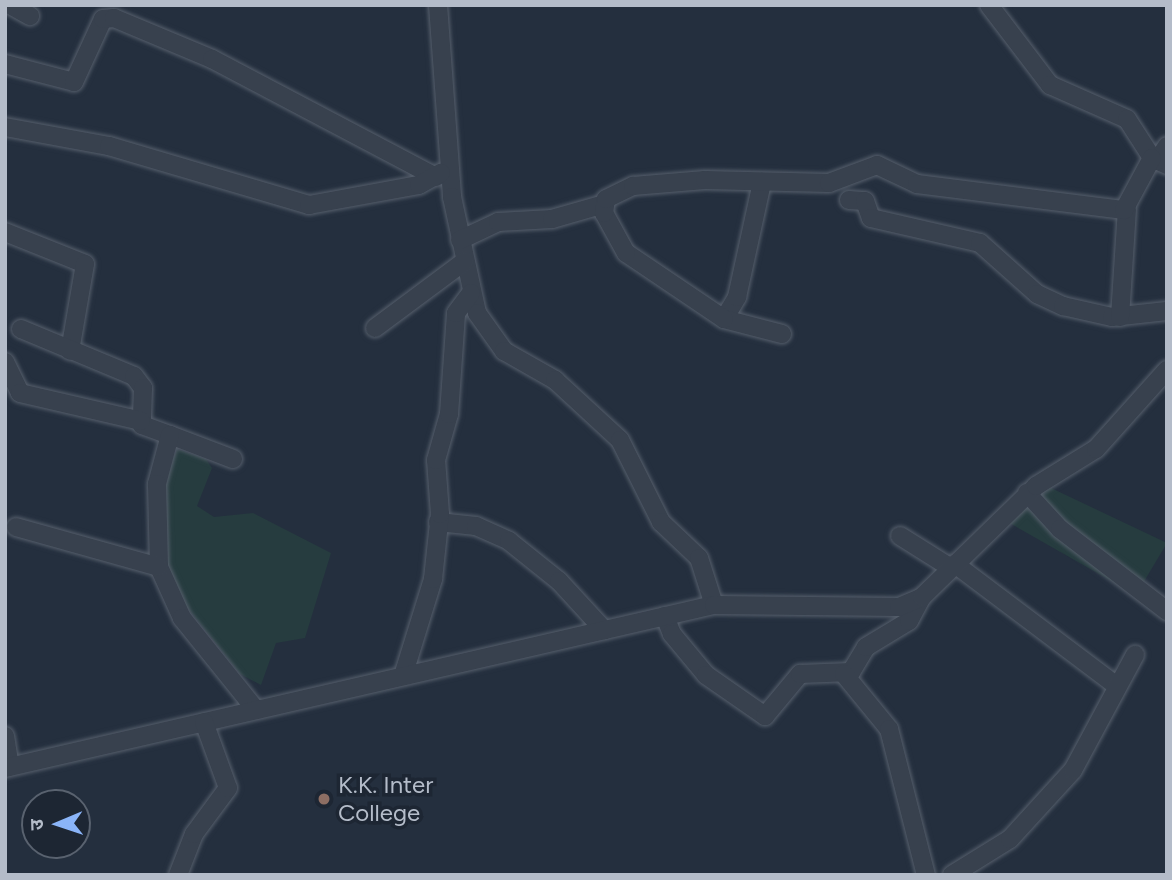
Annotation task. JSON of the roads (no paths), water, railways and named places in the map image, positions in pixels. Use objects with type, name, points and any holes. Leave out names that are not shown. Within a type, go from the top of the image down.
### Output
[{"type":"street","points":[[10,5],[30,16]]},
{"type":"street","points":[[438,5],[443,172],[477,313],[504,351],[555,380],[622,444],[661,522],[699,558],[714,605]]},
{"type":"street","points":[[989,5],[1045,81],[1127,119],[1161,158],[1127,209],[1120,317]]},
{"type":"street","points":[[5,64],[74,82],[103,19],[114,18],[212,59],[443,172]]},
{"type":"street","points":[[5,127],[109,146],[309,205],[443,172]]},
{"type":"street","points":[[460,240],[498,222],[552,219],[604,204],[633,186],[829,183],[877,165],[917,184],[1127,209]]},
{"type":"street","points":[[724,319],[737,297],[762,182]]},
{"type":"street","points":[[849,200],[865,201],[871,218],[970,238],[1044,298],[1120,317],[1167,311]]},
{"type":"street","points":[[604,204],[626,253],[724,319],[782,334]]},
{"type":"street","points":[[5,232],[85,264],[70,351]]},
{"type":"street","points":[[374,328],[465,261]]},
{"type":"street","points":[[403,676],[431,590],[438,522],[436,460],[449,414],[456,313],[471,293]]},
{"type":"street","points":[[21,329],[138,380],[141,421]]},
{"type":"street","points":[[5,362],[20,393],[141,421],[233,459]]},
{"type":"street","points":[[852,669],[866,648],[909,621],[922,597],[1027,493],[1096,449],[1167,370]]},
{"type":"street","points":[[170,435],[157,484],[159,567],[182,618],[256,710]]},
{"type":"street","points":[[1027,493],[1060,529],[1167,611]]},
{"type":"street","points":[[438,522],[476,526],[509,541],[559,581],[604,630]]},
{"type":"street","points":[[16,527],[159,567]]},
{"type":"street","points":[[900,536],[953,566],[1117,686]]},
{"type":"street","points":[[5,736],[8,768],[714,605],[887,609],[922,597]]},
{"type":"street","points":[[665,616],[705,675],[759,715],[769,714],[800,674],[852,669]]},
{"type":"street","points":[[951,875],[979,866],[1010,839],[1073,770],[1135,655]]},
{"type":"street","points":[[852,669],[889,729],[926,875]]},
{"type":"street","points":[[178,875],[194,834],[228,788],[204,722]]},
{"type":"place","name":"K.K. Inter College","points":[[324,799]]}]
